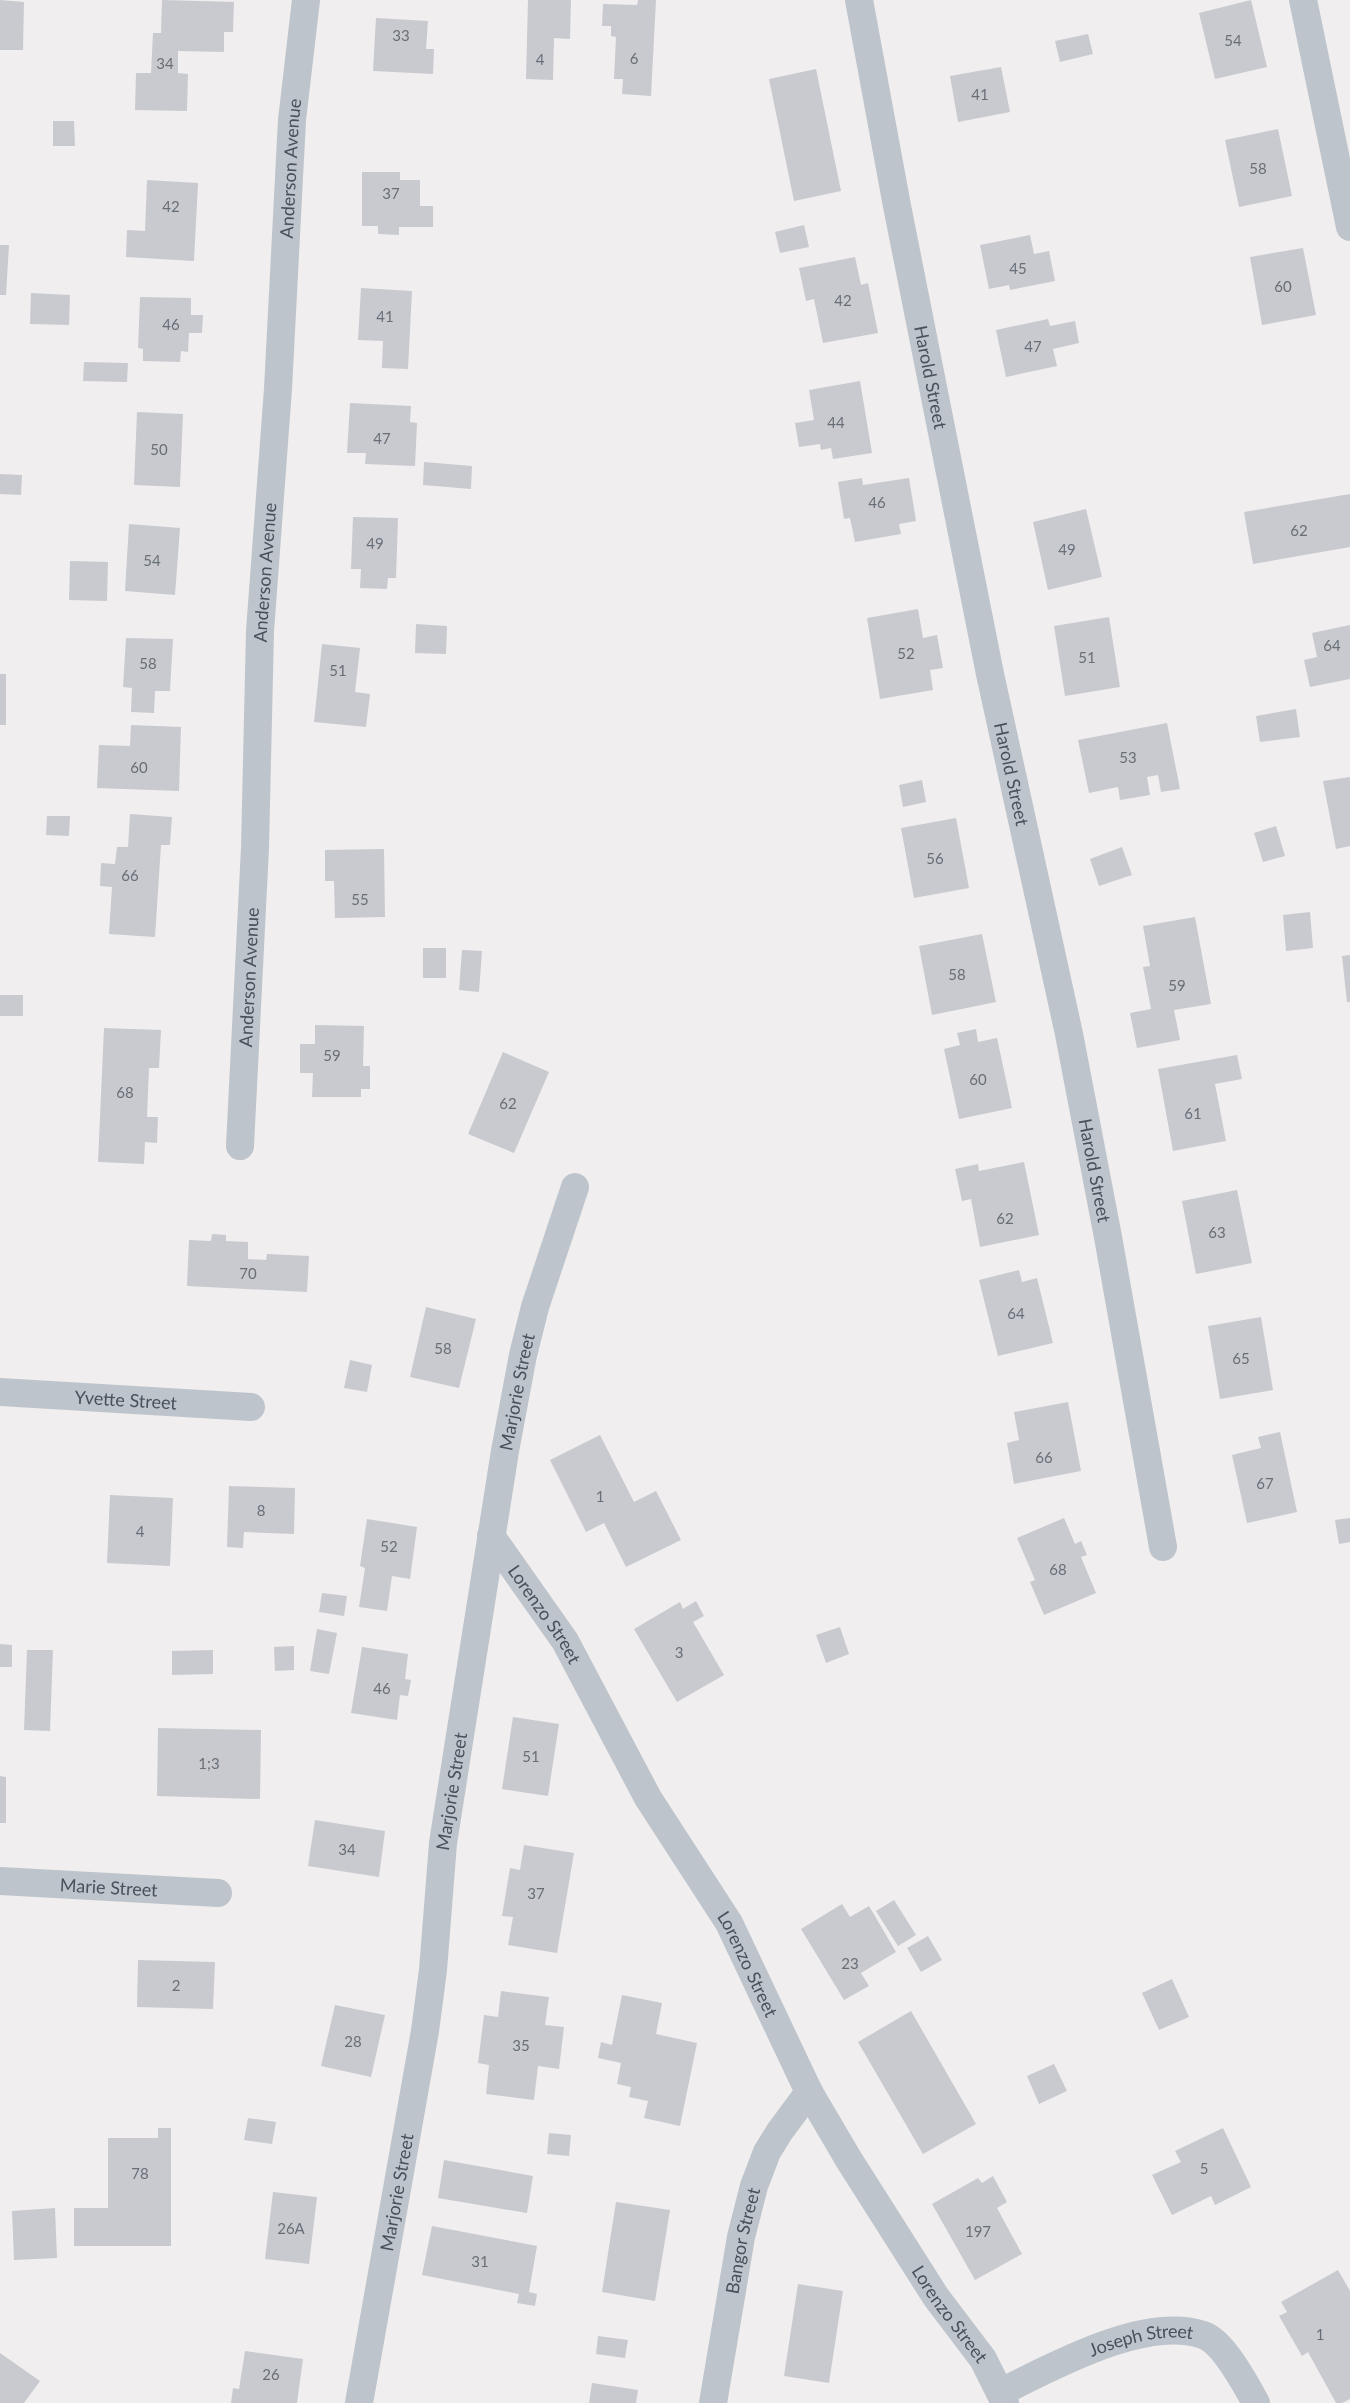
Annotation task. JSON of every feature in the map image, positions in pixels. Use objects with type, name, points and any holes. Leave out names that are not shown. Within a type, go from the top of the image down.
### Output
[{"type":"street","name":"Anderson Avenue","points":[[240,1146],[254,858],[260,631],[278,389],[292,120],[306,0]]},
{"type":"street","name":"Harold Street","points":[[859,0],[897,206],[990,674],[1069,1034],[1163,1547]]},
{"type":"street","points":[[1302,0],[1350,227]]},
{"type":"street","name":"Marjorie Street","points":[[359,2403],[425,2031],[433,1970],[443,1843],[491,1536],[523,1355],[535,1307],[576,1188]]},
{"type":"street","name":"Yvette Street","points":[[0,1392],[251,1407]]},
{"type":"street","name":"Lorenzo Street","points":[[491,1536],[565,1642],[648,1798],[729,1923],[809,2092],[870,2195],[936,2297],[983,2359],[1003,2398]]},
{"type":"street","name":"Marie Street","points":[[0,1881],[218,1893]]},
{"type":"street","name":"Bangor Street","points":[[713,2403],[741,2237],[754,2186],[771,2145],[809,2092]]},
{"type":"street","name":"Joseph Street","points":[[1003,2398],[1065,2360],[1098,2347],[1172,2330],[1204,2335],[1230,2358],[1256,2403]]},
{"type":"building","points":[[0,0],[24,2],[23,50],[0,50]]},
{"type":"building","points":[[162,0],[234,2],[233,32],[224,32],[224,52],[178,51],[178,73],[188,74],[187,111],[135,110],[136,73],[151,73],[153,33],[161,33]]},
{"type":"building","points":[[528,0],[571,0],[570,39],[554,38],[553,80],[526,79]]},
{"type":"building","points":[[638,0],[656,0],[651,96],[622,94],[623,79],[614,79],[616,37],[611,36],[611,26],[602,26],[603,4],[637,5]]},
{"type":"building","points":[[1251,0],[1267,67],[1215,79],[1199,13]]},
{"type":"building","points":[[376,18],[428,21],[426,49],[434,49],[433,74],[373,71]]},
{"type":"building","points":[[1088,34],[1093,54],[1060,62],[1055,41]]},
{"type":"building","points":[[1001,67],[1010,112],[958,122],[950,76]]},
{"type":"building","points":[[816,69],[841,191],[794,201],[769,79]]},
{"type":"building","points":[[53,121],[74,121],[75,146],[53,146]]},
{"type":"building","points":[[1278,129],[1292,196],[1239,207],[1225,140]]},
{"type":"building","points":[[362,172],[400,172],[400,180],[420,180],[420,206],[433,206],[433,227],[399,227],[399,235],[378,234],[378,226],[362,226]]},
{"type":"building","points":[[147,180],[198,183],[194,261],[126,257],[127,230],[145,231]]},
{"type":"building","points":[[804,225],[809,247],[780,253],[775,232]]},
{"type":"building","points":[[1030,235],[1034,254],[1049,251],[1055,281],[1010,290],[1009,285],[989,289],[980,245]]},
{"type":"building","points":[[0,245],[9,245],[6,295],[0,295]]},
{"type":"building","points":[[1303,248],[1316,315],[1262,325],[1250,257]]},
{"type":"building","points":[[855,257],[861,285],[868,283],[878,333],[823,343],[814,299],[806,301],[799,268]]},
{"type":"building","points":[[361,288],[412,291],[408,369],[382,368],[383,341],[358,340]]},
{"type":"building","points":[[31,293],[70,295],[69,325],[30,324]]},
{"type":"building","points":[[140,297],[191,298],[191,315],[203,315],[202,333],[189,333],[188,352],[181,351],[180,362],[143,361],[143,349],[138,348]]},
{"type":"building","points":[[1048,319],[1050,326],[1075,321],[1079,343],[1053,349],[1057,366],[1006,377],[996,330]]},
{"type":"building","points":[[84,362],[128,363],[127,382],[83,381]]},
{"type":"building","points":[[860,381],[872,453],[833,459],[831,448],[821,450],[820,444],[799,447],[795,423],[814,420],[809,390]]},
{"type":"building","points":[[350,403],[411,406],[410,422],[417,423],[415,466],[365,464],[366,453],[347,453]]},
{"type":"building","points":[[137,412],[183,414],[180,487],[134,485]]},
{"type":"building","points":[[424,462],[472,466],[471,489],[423,485]]},
{"type":"building","points":[[0,474],[22,475],[21,495],[0,494]]},
{"type":"building","points":[[862,478],[863,485],[909,478],[916,521],[899,524],[901,534],[855,542],[850,518],[844,519],[838,482]]},
{"type":"building","points":[[1350,494],[1350,547],[1253,564],[1244,512]]},
{"type":"building","points":[[1086,509],[1102,577],[1048,590],[1033,522]]},
{"type":"building","points":[[353,517],[398,518],[396,578],[388,578],[387,589],[360,588],[361,569],[351,569]]},
{"type":"building","points":[[129,524],[180,528],[175,595],[125,591]]},
{"type":"building","points":[[70,561],[108,562],[107,601],[69,600]]},
{"type":"building","points":[[918,609],[923,638],[937,635],[943,668],[930,670],[933,690],[880,699],[867,618]]},
{"type":"building","points":[[1109,617],[1120,687],[1065,696],[1054,626]]},
{"type":"building","points":[[416,624],[447,626],[446,654],[415,653]]},
{"type":"building","points":[[1350,625],[1350,679],[1310,687],[1304,660],[1317,657],[1312,633]]},
{"type":"building","points":[[126,638],[173,639],[170,691],[155,691],[154,713],[131,712],[132,688],[123,687]]},
{"type":"building","points":[[322,644],[360,648],[355,692],[370,694],[366,727],[314,722]]},
{"type":"building","points":[[0,674],[6,674],[6,725],[0,725]]},
{"type":"building","points":[[1296,709],[1300,737],[1260,742],[1256,716]]},
{"type":"building","points":[[1167,723],[1180,789],[1161,792],[1158,775],[1147,777],[1150,795],[1120,800],[1118,787],[1089,793],[1078,740]]},
{"type":"building","points":[[131,725],[181,727],[179,791],[97,788],[99,745],[130,746]]},
{"type":"building","points":[[1350,777],[1350,846],[1336,849],[1323,781]]},
{"type":"building","points":[[922,780],[926,802],[903,807],[899,785]]},
{"type":"building","points":[[130,814],[172,817],[170,845],[161,845],[155,937],[109,934],[112,887],[100,886],[101,863],[115,864],[117,847],[128,847]]},
{"type":"building","points":[[47,816],[70,816],[69,836],[46,835]]},
{"type":"building","points":[[956,818],[969,888],[914,898],[901,828]]},
{"type":"building","points":[[1276,826],[1285,856],[1263,862],[1254,833]]},
{"type":"building","points":[[1122,847],[1132,875],[1099,886],[1090,859]]},
{"type":"building","points":[[384,849],[385,917],[335,918],[334,881],[325,881],[325,850]]},
{"type":"building","points":[[1310,912],[1313,948],[1286,951],[1283,915]]},
{"type":"building","points":[[1195,917],[1211,1004],[1174,1010],[1180,1040],[1137,1048],[1130,1013],[1151,1009],[1143,967],[1150,966],[1143,926]]},
{"type":"building","points":[[982,934],[996,1002],[932,1015],[919,946]]},
{"type":"building","points":[[423,948],[446,948],[446,978],[423,978]]},
{"type":"building","points":[[462,950],[482,951],[479,992],[459,990]]},
{"type":"building","points":[[1350,955],[1350,1002],[1347,1002],[1342,956]]},
{"type":"building","points":[[0,995],[23,995],[23,1016],[0,1016]]},
{"type":"building","points":[[315,1025],[364,1026],[363,1066],[370,1066],[370,1089],[361,1089],[361,1097],[312,1097],[313,1073],[300,1073],[300,1044],[315,1044]]},
{"type":"building","points":[[104,1028],[161,1030],[159,1068],[149,1068],[147,1117],[158,1117],[157,1143],[145,1142],[144,1164],[98,1162]]},
{"type":"building","points":[[976,1029],[978,1042],[997,1038],[1012,1108],[959,1119],[944,1049],[960,1045],[957,1033]]},
{"type":"building","points":[[503,1052],[549,1072],[514,1153],[468,1134]]},
{"type":"building","points":[[1237,1055],[1242,1079],[1215,1084],[1226,1141],[1173,1151],[1158,1069]]},
{"type":"building","points":[[1024,1162],[1039,1235],[980,1247],[971,1199],[962,1201],[955,1169],[978,1164],[979,1171]]},
{"type":"building","points":[[1237,1190],[1252,1263],[1196,1274],[1182,1201]]},
{"type":"building","points":[[212,1234],[226,1235],[226,1241],[248,1242],[248,1259],[266,1260],[267,1254],[309,1256],[307,1292],[187,1286],[189,1240],[211,1241]]},
{"type":"building","points":[[1019,1270],[1022,1282],[1037,1278],[1053,1343],[998,1356],[979,1280]]},
{"type":"building","points":[[426,1307],[476,1319],[459,1388],[410,1377]]},
{"type":"building","points":[[1261,1317],[1273,1390],[1220,1399],[1208,1326]]},
{"type":"building","points":[[350,1360],[372,1365],[367,1392],[344,1388]]},
{"type":"building","points":[[1068,1402],[1081,1471],[1014,1484],[1007,1443],[1019,1440],[1014,1412]]},
{"type":"building","points":[[1280,1432],[1297,1512],[1247,1523],[1232,1455],[1261,1448],[1258,1437]]},
{"type":"building","points":[[600,1435],[634,1502],[656,1491],[681,1540],[626,1567],[604,1523],[586,1532],[550,1460]]},
{"type":"building","points":[[229,1486],[295,1488],[294,1534],[244,1532],[243,1548],[227,1547]]},
{"type":"building","points":[[110,1495],[173,1498],[170,1566],[107,1563]]},
{"type":"building","points":[[1064,1518],[1075,1544],[1081,1541],[1087,1555],[1081,1557],[1096,1593],[1044,1615],[1030,1582],[1035,1580],[1017,1538]]},
{"type":"building","points":[[1350,1518],[1350,1542],[1339,1544],[1335,1520]]},
{"type":"building","points":[[367,1519],[417,1527],[410,1579],[392,1576],[387,1611],[359,1607],[365,1568],[360,1566]]},
{"type":"building","points":[[322,1593],[347,1596],[344,1616],[319,1612]]},
{"type":"building","points":[[696,1601],[704,1616],[693,1622],[724,1675],[677,1702],[634,1629],[680,1602],[683,1609]]},
{"type":"building","points":[[840,1627],[849,1654],[826,1663],[816,1635]]},
{"type":"building","points":[[317,1629],[337,1633],[329,1674],[310,1671]]},
{"type":"building","points":[[0,1644],[12,1645],[12,1667],[0,1667]]},
{"type":"building","points":[[294,1646],[294,1670],[275,1671],[274,1647]]},
{"type":"building","points":[[362,1647],[408,1654],[405,1679],[411,1680],[408,1696],[400,1695],[397,1720],[351,1713]]},
{"type":"building","points":[[27,1650],[53,1650],[50,1731],[24,1730]]},
{"type":"building","points":[[213,1650],[213,1674],[172,1675],[172,1651]]},
{"type":"building","points":[[513,1717],[559,1724],[548,1796],[502,1789]]},
{"type":"building","points":[[158,1728],[261,1730],[260,1799],[157,1796]]},
{"type":"building","points":[[0,1776],[6,1777],[6,1823],[0,1823]]},
{"type":"building","points":[[315,1820],[385,1831],[379,1877],[308,1866]]},
{"type":"building","points":[[524,1845],[574,1853],[557,1953],[508,1945],[513,1917],[502,1916],[510,1868],[520,1870]]},
{"type":"building","points":[[894,1900],[916,1935],[898,1946],[876,1911]]},
{"type":"building","points":[[842,1904],[850,1917],[869,1906],[896,1952],[861,1973],[869,1986],[844,2000],[801,1929]]},
{"type":"building","points":[[928,1936],[942,1960],[921,1972],[907,1948]]},
{"type":"building","points":[[138,1960],[215,1962],[213,2009],[137,2007]]},
{"type":"building","points":[[1172,1979],[1189,2017],[1159,2030],[1142,1993]]},
{"type":"building","points":[[501,1991],[549,1997],[545,2025],[564,2027],[559,2069],[538,2066],[534,2100],[486,2094],[489,2065],[478,2063],[484,2015],[498,2017]]},
{"type":"building","points":[[622,1995],[662,2003],[656,2034],[697,2043],[680,2126],[644,2118],[648,2101],[629,2097],[631,2087],[617,2084],[621,2063],[598,2058],[601,2042],[612,2045]]},
{"type":"building","points":[[335,2005],[385,2015],[371,2077],[321,2066]]},
{"type":"building","points":[[911,2011],[976,2124],[923,2154],[858,2042]]},
{"type":"building","points":[[1054,2064],[1067,2091],[1039,2104],[1027,2076]]},
{"type":"building","points":[[248,2118],[276,2122],[272,2144],[244,2140]]},
{"type":"building","points":[[158,2128],[171,2128],[171,2246],[74,2246],[74,2208],[108,2208],[108,2138],[158,2138]]},
{"type":"building","points":[[1223,2128],[1251,2187],[1215,2205],[1211,2196],[1172,2215],[1152,2175],[1181,2162],[1175,2151]]},
{"type":"building","points":[[549,2133],[571,2135],[569,2156],[547,2154]]},
{"type":"building","points":[[444,2160],[533,2176],[527,2213],[438,2198]]},
{"type":"building","points":[[993,2176],[1007,2202],[997,2208],[1022,2254],[975,2280],[932,2204],[978,2178],[982,2183]]},
{"type":"building","points":[[273,2192],[317,2197],[309,2264],[265,2259]]},
{"type":"building","points":[[616,2202],[670,2210],[655,2301],[602,2292]]},
{"type":"building","points":[[55,2208],[57,2258],[14,2260],[12,2211]]},
{"type":"building","points":[[432,2226],[537,2246],[529,2292],[537,2294],[535,2306],[517,2303],[519,2294],[422,2275]]},
{"type":"building","points":[[1338,2270],[1350,2291],[1350,2399],[1342,2403],[1336,2403],[1308,2352],[1302,2356],[1279,2316],[1287,2312],[1281,2302]]},
{"type":"building","points":[[798,2284],[843,2291],[829,2383],[784,2376]]},
{"type":"building","points":[[598,2336],[628,2340],[625,2358],[596,2354]]},
{"type":"building","points":[[245,2351],[303,2359],[297,2403],[231,2403],[233,2388],[239,2389]]},
{"type":"building","points":[[0,2353],[40,2381],[24,2403],[0,2403]]},
{"type":"building","points":[[592,2383],[638,2390],[636,2403],[589,2403]]}]
